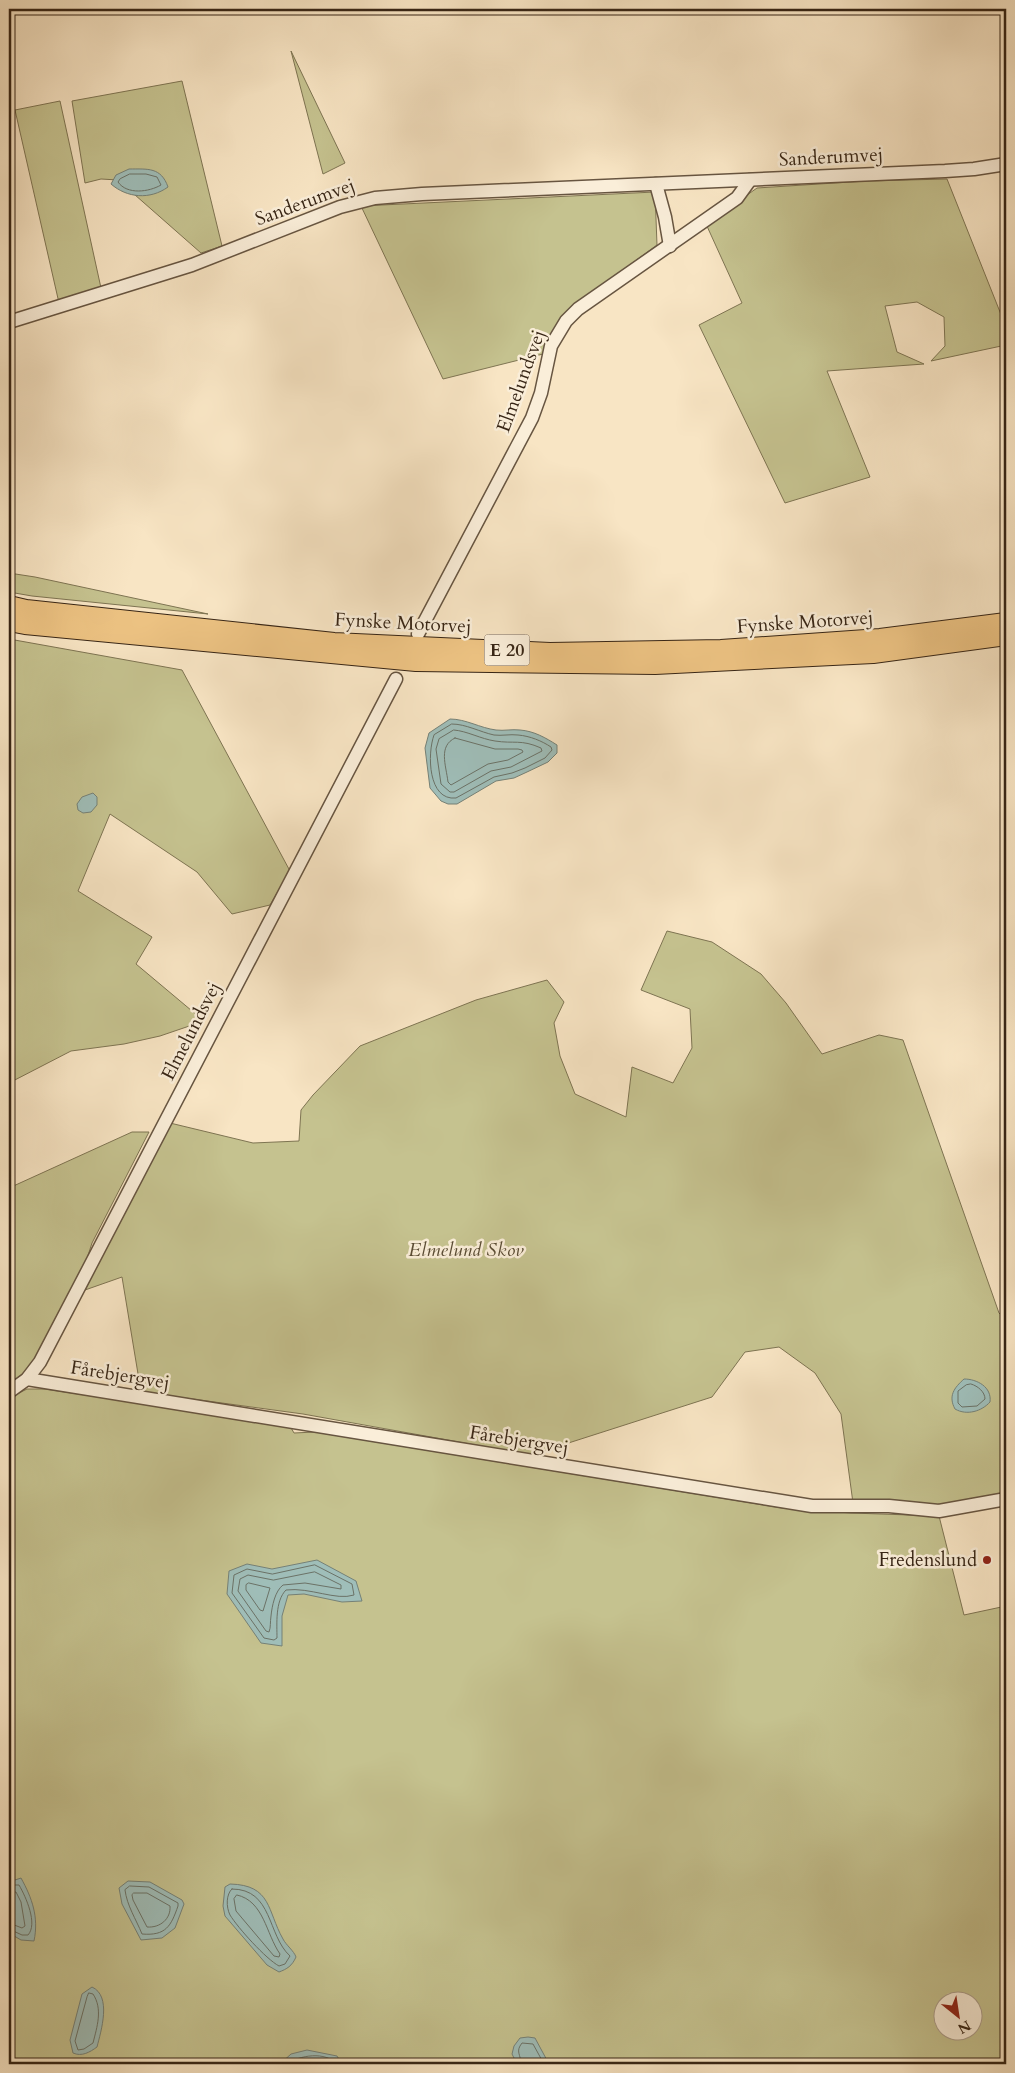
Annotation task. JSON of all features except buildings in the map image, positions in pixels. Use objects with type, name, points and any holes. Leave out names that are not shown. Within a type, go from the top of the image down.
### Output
[{"type":"highway","name":"Fynske Motorvej","points":[[9,605],[46,611],[334,642],[550,652],[721,649],[880,638],[1006,622]]},
{"type":"highway","name":"Fynske Motorvej","points":[[9,622],[416,662],[655,665],[873,654],[1006,636]]},
{"type":"street","name":"Sanderumvej","points":[[9,322],[192,265],[362,200],[422,194],[974,169],[1006,164]]},
{"type":"street","name":"Elmelundsvej","points":[[418,634],[532,418],[541,393],[551,346],[557,333],[578,309],[737,198],[750,180]]},
{"type":"street","points":[[656,184],[665,217],[670,246]]},
{"type":"street","name":"Elmelundsvej","points":[[9,1392],[27,1379],[40,1362],[396,679]]},
{"type":"street","name":"Fårebjergvej","points":[[27,1379],[812,1506],[889,1506],[939,1511],[1006,1499]]},
{"type":"green space","points":[[291,51],[345,163],[323,174]]},
{"type":"green space","points":[[182,81],[222,246],[201,253],[118,180],[101,179],[85,183],[72,101]]},
{"type":"green space","points":[[60,101],[101,288],[59,303],[15,110]]},
{"type":"green space","points":[[947,179],[1006,327],[1006,345],[931,361],[945,346],[944,317],[917,302],[885,306],[897,352],[924,364],[827,371],[870,477],[785,503],[699,325],[742,303],[706,224],[757,188],[866,181]]},
{"type":"green space","points":[[655,192],[657,245],[568,310],[543,354],[443,379],[361,206]]},
{"type":"green space","points":[[9,573],[35,577],[208,614],[9,592]]},
{"type":"green space","points":[[9,639],[182,670],[290,871],[270,905],[232,914],[197,872],[110,814],[78,891],[152,937],[136,964],[204,1021],[160,1036],[124,1044],[71,1051],[9,1083]]},
{"type":"green space","name":"Elmelund Skov","points":[[667,931],[712,942],[761,974],[786,1003],[822,1054],[879,1035],[903,1040],[999,1313],[1006,1320],[1006,1495],[936,1507],[853,1503],[841,1414],[815,1373],[779,1347],[745,1352],[712,1397],[531,1455],[303,1414],[141,1392],[122,1277],[85,1290],[170,1123],[253,1143],[299,1141],[301,1110],[360,1046],[476,1000],[547,980],[564,1002],[554,1023],[560,1056],[575,1094],[626,1117],[632,1067],[673,1083],[692,1048],[690,1009],[641,990]]},
{"type":"green space","points":[[132,1132],[149,1132],[92,1243],[82,1274],[40,1352],[24,1373],[9,1384],[9,1188]]},
{"type":"green space","points":[[27,1389],[45,1389],[290,1426],[294,1433],[315,1432],[782,1508],[939,1516],[964,1615],[1006,1606],[1006,2064],[9,2064],[9,1398]]},
{"type":"water","points":[[129,169],[153,170],[162,176],[168,187],[154,194],[139,196],[117,189],[111,184],[116,175]]},
{"type":"water","points":[[450,719],[462,720],[496,730],[530,732],[544,737],[557,745],[557,753],[548,762],[527,772],[514,778],[496,781],[457,804],[448,804],[441,801],[430,788],[425,748],[429,733]]},
{"type":"water","points":[[93,793],[97,797],[97,805],[91,812],[83,813],[78,810],[77,804],[82,797]]},
{"type":"water","points":[[964,1379],[974,1380],[983,1385],[989,1392],[990,1402],[974,1412],[964,1412],[955,1409],[952,1400],[953,1392]]},
{"type":"water","points":[[317,1560],[356,1581],[362,1601],[342,1602],[304,1594],[288,1595],[282,1616],[282,1646],[261,1643],[227,1594],[229,1571],[247,1564],[272,1569]]},
{"type":"water","points":[[21,1878],[34,1908],[36,1924],[34,1941],[21,1940],[9,1933],[9,1882]]},
{"type":"water","points":[[128,1881],[150,1882],[182,1900],[184,1904],[175,1928],[162,1938],[141,1940],[122,1904],[119,1888]]},
{"type":"water","points":[[230,1884],[254,1889],[266,1901],[283,1939],[296,1957],[287,1968],[279,1972],[267,1965],[225,1916],[223,1906],[225,1887]]},
{"type":"water","points":[[92,1987],[102,1998],[104,2014],[101,2032],[97,2047],[86,2053],[76,2054],[73,2053],[70,2040],[82,1994]]},
{"type":"water","points":[[520,2038],[535,2038],[549,2064],[517,2064],[512,2054],[514,2046]]},
{"type":"water","points":[[307,2050],[337,2056],[342,2064],[280,2064],[291,2054]]},
{"type":"place","name":"Fredenslund","points":[[987,1560]]}]
